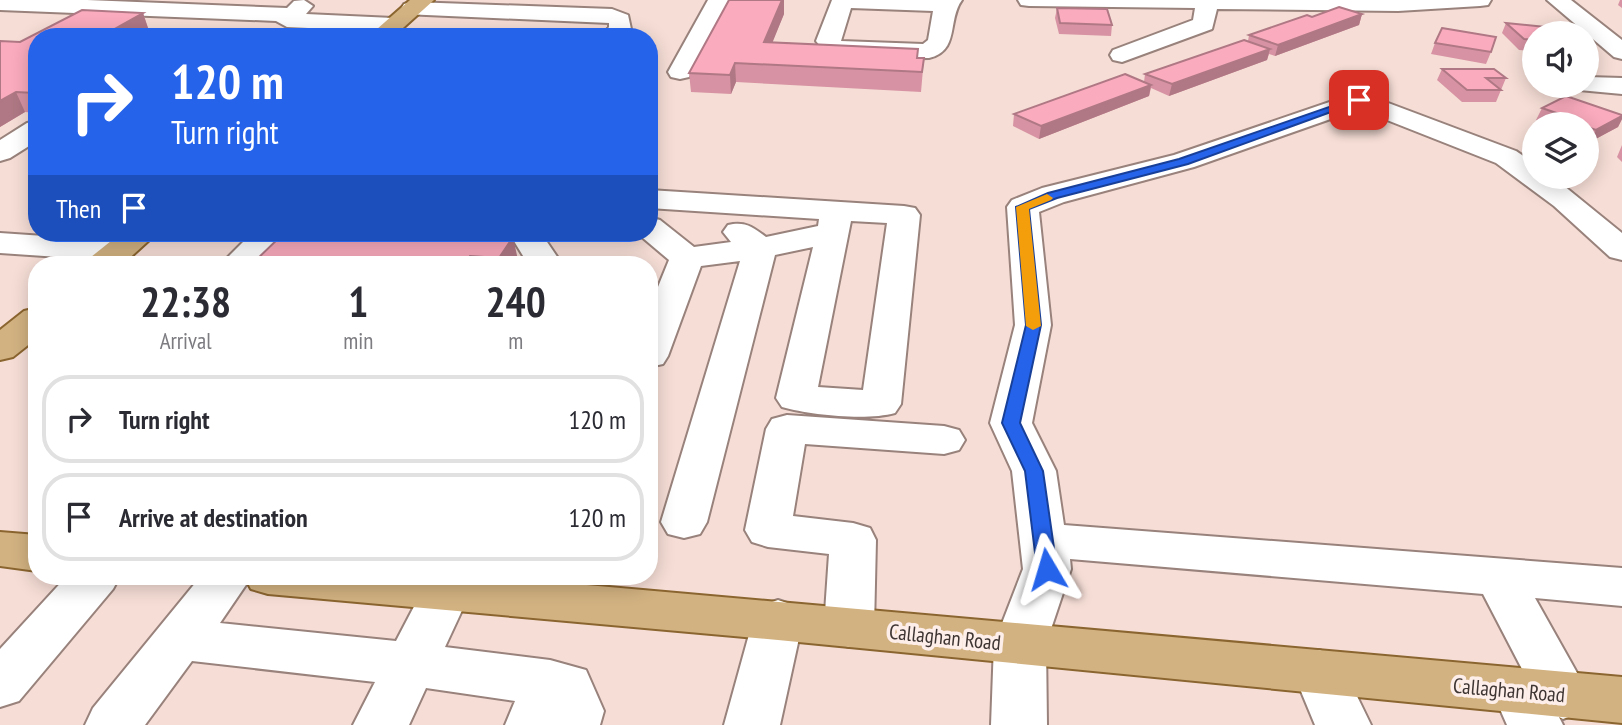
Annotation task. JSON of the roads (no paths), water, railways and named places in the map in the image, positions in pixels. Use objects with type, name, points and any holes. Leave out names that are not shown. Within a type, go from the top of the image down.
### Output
[{"type":"main road","points":[[390,28],[417,5]]},
{"type":"main road","points":[[0,349],[28,326]]},
{"type":"main road","points":[[0,549],[28,551]]},
{"type":"main road","name":"Callaghan Road","points":[[478,585],[560,588],[778,620],[1319,672],[1539,704],[1622,700]]},
{"type":"street","points":[[533,0],[601,0]]},
{"type":"street","points":[[680,72],[717,2],[721,0]]},
{"type":"street","points":[[824,0],[948,2],[939,43],[929,51],[882,51],[845,49],[832,46],[828,41],[842,1]]},
{"type":"street","points":[[1029,0],[1398,4],[1480,0]]},
{"type":"street","points":[[1558,0],[1622,52]]},
{"type":"street","points":[[0,3],[300,8]]},
{"type":"street","points":[[882,51],[895,3]]},
{"type":"street","points":[[1122,55],[1204,24],[1206,3]]},
{"type":"street","points":[[417,5],[611,16],[620,20],[620,28]]},
{"type":"street","points":[[300,8],[287,20],[359,28]]},
{"type":"street","points":[[0,22],[146,28]]},
{"type":"street","points":[[1599,85],[1622,86]]},
{"type":"street","points":[[1018,725],[1020,644],[1047,569],[1034,471],[1011,423],[1033,325],[1023,207],[1053,195],[1184,161],[1359,100],[1506,157],[1565,199],[1622,250]]},
{"type":"street","points":[[0,152],[28,135]]},
{"type":"street","points":[[658,200],[702,202],[834,222]]},
{"type":"street","points":[[702,202],[760,248]]},
{"type":"street","points":[[658,234],[687,258],[760,248],[834,222],[904,215],[881,404],[796,398],[834,222]]},
{"type":"street","points":[[246,256],[261,242]]},
{"type":"street","points":[[30,246],[121,249]]},
{"type":"street","points":[[684,522],[760,248]]},
{"type":"street","points":[[658,333],[687,258]]},
{"type":"street","points":[[849,627],[853,540],[768,530],[787,429],[944,440]]},
{"type":"street","points":[[1044,540],[1622,587]]},
{"type":"street","points":[[1498,577],[1539,704]]},
{"type":"street","points":[[8,667],[87,585]]},
{"type":"street","points":[[113,725],[221,585]]},
{"type":"street","points":[[381,725],[450,585]]},
{"type":"street","points":[[752,725],[778,620]]},
{"type":"street","points":[[179,639],[411,664],[552,711]]},
{"type":"street","points":[[1319,672],[1343,725]]}]
